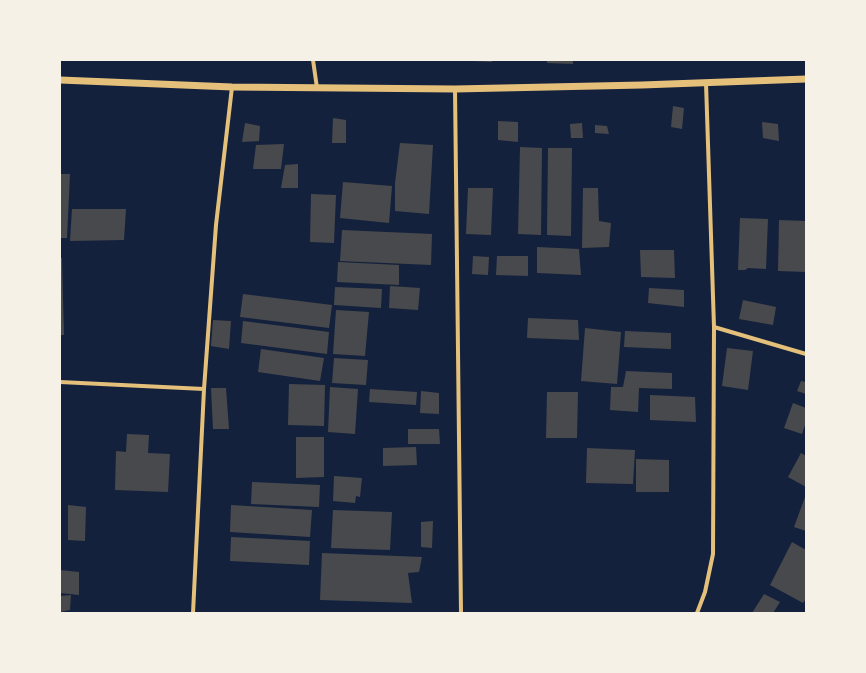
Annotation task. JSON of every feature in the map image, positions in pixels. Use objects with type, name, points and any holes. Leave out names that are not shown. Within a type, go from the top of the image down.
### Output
[{"type":"street","points":[[313,60],[317,88]]},
{"type":"street","points":[[60,80],[232,87],[456,89],[806,79]]},
{"type":"street","points":[[697,613],[705,592],[713,554],[714,328],[706,83]]},
{"type":"street","points":[[193,613],[204,389],[216,225],[232,87]]},
{"type":"street","points":[[456,89],[461,613]]},
{"type":"street","points":[[714,328],[806,354]]},
{"type":"street","points":[[60,382],[204,389]]},
{"type":"building","points":[[492,60],[492,62],[472,61]]},
{"type":"building","points":[[547,60],[573,60],[573,64],[547,63]]},
{"type":"building","points":[[673,106],[684,108],[682,129],[671,127]]},
{"type":"building","points":[[333,118],[346,120],[346,143],[332,143]]},
{"type":"building","points":[[498,121],[518,122],[518,142],[498,140]]},
{"type":"building","points":[[762,122],[778,124],[779,141],[763,138]]},
{"type":"building","points":[[245,123],[260,126],[259,141],[242,142]]},
{"type":"building","points":[[582,123],[583,138],[571,138],[570,124]]},
{"type":"building","points":[[595,125],[607,126],[609,134],[595,133]]},
{"type":"building","points":[[400,143],[433,145],[429,214],[395,211],[395,183]]},
{"type":"building","points":[[284,144],[281,169],[253,169],[256,145]]},
{"type":"building","points":[[520,147],[542,148],[541,235],[518,234]]},
{"type":"building","points":[[548,148],[572,148],[571,236],[547,235]]},
{"type":"building","points":[[298,164],[298,188],[281,188],[285,165]]},
{"type":"building","points":[[60,174],[70,174],[67,238],[60,238]]},
{"type":"building","points":[[343,182],[392,186],[389,223],[340,218]]},
{"type":"building","points":[[468,188],[493,188],[491,235],[466,234]]},
{"type":"building","points":[[583,188],[598,188],[599,221],[611,223],[609,247],[582,248]]},
{"type":"building","points":[[311,194],[336,195],[334,243],[310,242]]},
{"type":"building","points":[[72,209],[126,209],[124,240],[70,241]]},
{"type":"building","points":[[740,218],[768,219],[766,269],[748,268],[745,270],[738,270]]},
{"type":"building","points":[[779,220],[806,221],[806,272],[778,271]]},
{"type":"building","points":[[342,230],[432,234],[431,265],[340,261]]},
{"type":"building","points":[[537,247],[579,249],[581,275],[537,273]]},
{"type":"building","points":[[640,250],[674,250],[675,278],[641,277]]},
{"type":"building","points":[[473,256],[489,257],[488,275],[472,274]]},
{"type":"building","points":[[497,256],[528,256],[528,276],[496,275]]},
{"type":"building","points":[[60,258],[62,258],[64,335],[60,335]]},
{"type":"building","points":[[338,262],[399,265],[399,285],[337,282]]},
{"type":"building","points":[[390,286],[420,288],[418,310],[389,308]]},
{"type":"building","points":[[335,287],[382,289],[381,308],[334,305]]},
{"type":"building","points":[[649,288],[684,290],[684,307],[648,303]]},
{"type":"building","points":[[243,294],[332,305],[329,328],[240,317]]},
{"type":"building","points":[[743,300],[776,307],[773,325],[739,319]]},
{"type":"building","points":[[336,310],[369,312],[365,356],[333,354]]},
{"type":"building","points":[[528,318],[578,320],[579,340],[527,338]]},
{"type":"building","points":[[213,320],[231,321],[229,349],[211,346]]},
{"type":"building","points":[[243,321],[329,332],[327,354],[241,343]]},
{"type":"building","points":[[585,328],[621,332],[617,384],[581,381]]},
{"type":"building","points":[[625,331],[671,333],[671,349],[624,347]]},
{"type":"building","points":[[727,348],[753,351],[748,390],[722,386]]},
{"type":"building","points":[[261,349],[324,358],[320,381],[258,372]]},
{"type":"building","points":[[334,358],[368,360],[366,385],[332,383]]},
{"type":"building","points":[[626,371],[672,373],[672,389],[639,388],[638,412],[610,410],[611,387],[623,387]]},
{"type":"building","points":[[801,381],[806,382],[806,394],[797,391]]},
{"type":"building","points":[[289,384],[325,385],[324,426],[288,425]]},
{"type":"building","points":[[330,387],[358,389],[355,434],[328,432]]},
{"type":"building","points":[[211,388],[226,388],[229,429],[213,429]]},
{"type":"building","points":[[370,389],[417,392],[416,405],[369,402]]},
{"type":"building","points":[[421,391],[439,393],[439,414],[420,413]]},
{"type":"building","points":[[547,392],[578,392],[577,438],[546,438]]},
{"type":"building","points":[[650,395],[695,397],[696,422],[650,420]]},
{"type":"building","points":[[793,403],[806,408],[806,422],[802,434],[784,428]]},
{"type":"building","points":[[408,429],[439,429],[440,444],[408,444]]},
{"type":"building","points":[[127,434],[149,435],[148,453],[170,454],[168,492],[115,490],[116,451],[126,452]]},
{"type":"building","points":[[296,437],[324,437],[324,477],[296,478]]},
{"type":"building","points":[[416,447],[417,465],[383,466],[383,448]]},
{"type":"building","points":[[587,448],[635,450],[633,484],[586,483]]},
{"type":"building","points":[[801,453],[806,456],[806,487],[788,477]]},
{"type":"building","points":[[636,459],[669,460],[669,492],[636,492]]},
{"type":"building","points":[[334,476],[362,478],[360,497],[356,496],[355,503],[333,501]]},
{"type":"building","points":[[252,482],[320,485],[319,507],[251,504]]},
{"type":"building","points":[[806,497],[806,531],[794,527]]},
{"type":"building","points":[[68,505],[86,507],[85,541],[68,540]]},
{"type":"building","points":[[231,505],[312,510],[310,537],[230,532]]},
{"type":"building","points":[[333,510],[392,512],[390,550],[331,548]]},
{"type":"building","points":[[433,521],[432,548],[421,547],[421,522]]},
{"type":"building","points":[[231,537],[310,541],[309,565],[230,561]]},
{"type":"building","points":[[792,542],[806,550],[806,599],[803,603],[770,585]]},
{"type":"building","points":[[322,553],[422,557],[419,572],[408,573],[412,603],[320,600]]},
{"type":"building","points":[[60,570],[79,572],[79,595],[60,593]]},
{"type":"building","points":[[764,594],[780,602],[773,613],[752,613]]},
{"type":"building","points":[[71,595],[70,610],[60,612],[60,596]]}]
